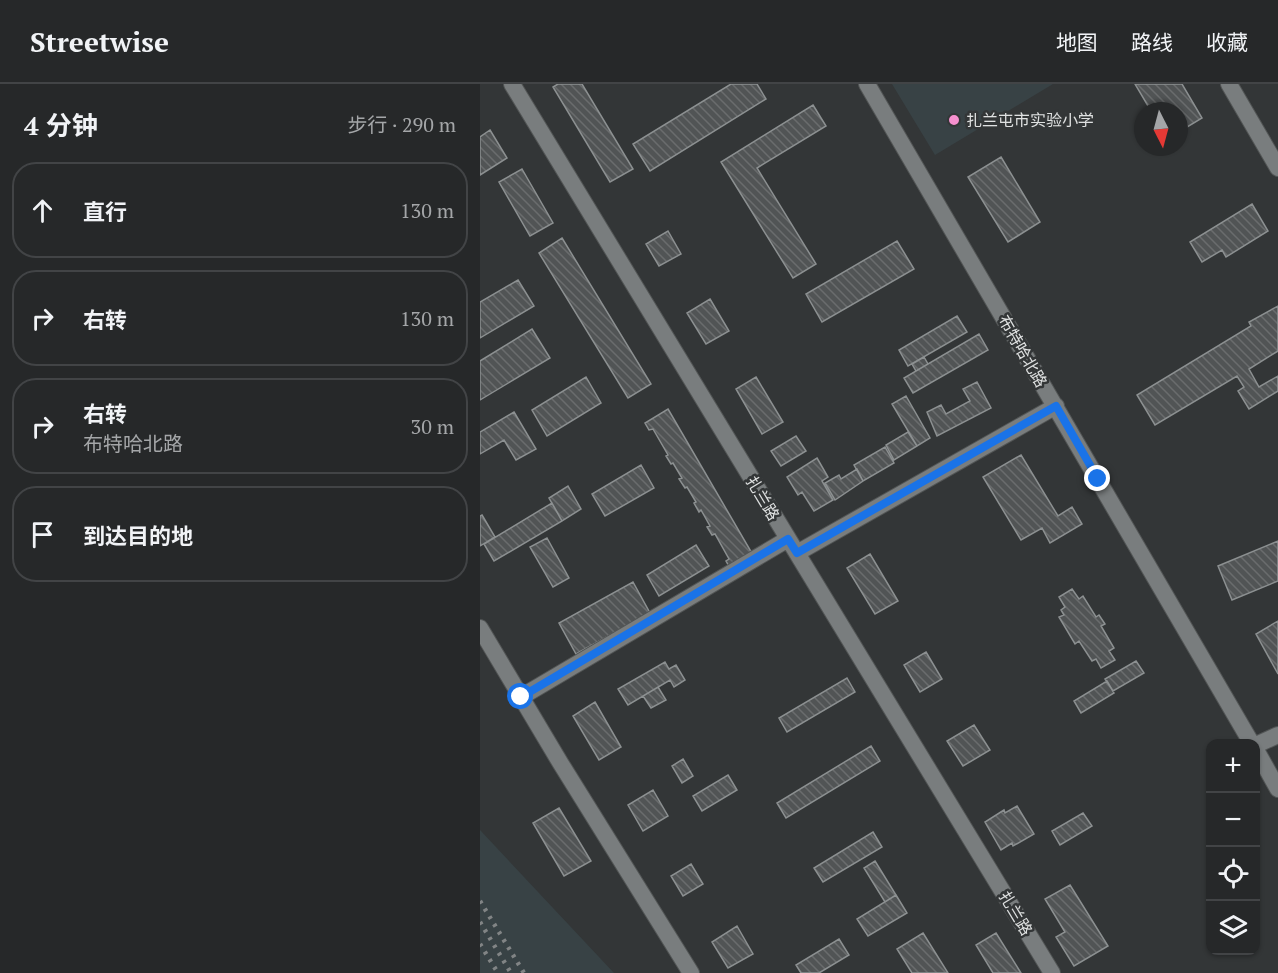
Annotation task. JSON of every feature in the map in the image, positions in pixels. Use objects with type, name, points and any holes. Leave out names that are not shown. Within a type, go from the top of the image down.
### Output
[{"type":"street","name":"扎兰路","points":[[512,84],[1052,973]]},
{"type":"street","name":"布特哈北路","points":[[867,84],[1251,739]]},
{"type":"street","points":[[1228,84],[1278,168]]},
{"type":"street","points":[[521,697],[793,546],[1056,406]]},
{"type":"street","points":[[480,628],[691,973]]},
{"type":"street","points":[[1260,742],[1278,735]]},
{"type":"street","points":[[1260,757],[1278,789]]},
{"type":"shaded area","name":"扎兰屯市实验小学","points":[[892,84],[1053,84],[935,155]]},
{"type":"shaded area","points":[[480,830],[614,973],[480,973]]},
{"type":"building","points":[[558,84],[582,84],[633,169],[610,182],[553,87]]},
{"type":"building","points":[[731,84],[757,84],[766,99],[650,171],[633,144]]},
{"type":"building","points":[[1135,84],[1182,84],[1202,118],[1188,127],[1188,102],[1146,102]]},
{"type":"building","points":[[813,105],[826,126],[757,168],[816,264],[793,278],[721,162]]},
{"type":"building","points":[[490,130],[507,158],[480,175],[480,137]]},
{"type":"building","points":[[1001,157],[1040,222],[1008,242],[968,177]]},
{"type":"building","points":[[522,169],[553,223],[530,236],[499,182]]},
{"type":"building","points":[[1252,204],[1268,231],[1226,257],[1222,250],[1202,262],[1190,242]]},
{"type":"building","points":[[668,231],[681,254],[659,266],[646,244]]},
{"type":"building","points":[[562,238],[651,384],[628,398],[539,253]]},
{"type":"building","points":[[897,241],[914,269],[822,322],[806,294]]},
{"type":"building","points":[[518,280],[534,306],[480,338],[480,302]]},
{"type":"building","points":[[710,299],[729,331],[706,344],[687,313]]},
{"type":"building","points":[[1278,306],[1278,351],[1249,369],[1259,387],[1278,376],[1278,391],[1249,409],[1238,391],[1244,387],[1237,376],[1155,425],[1137,395],[1251,326],[1249,322]]},
{"type":"building","points":[[957,316],[967,332],[908,366],[899,350]]},
{"type":"building","points":[[532,329],[550,358],[480,400],[480,361]]},
{"type":"building","points":[[979,334],[988,350],[913,393],[904,378]]},
{"type":"building","points":[[924,357],[928,364],[916,371],[912,364]]},
{"type":"building","points":[[586,377],[601,403],[547,436],[532,410]]},
{"type":"building","points":[[756,377],[783,422],[762,434],[736,389]]},
{"type":"building","points":[[977,382],[991,408],[937,436],[927,412],[941,405],[946,414],[970,401],[963,389]]},
{"type":"building","points":[[906,396],[930,438],[917,446],[892,404]]},
{"type":"building","points":[[668,409],[753,555],[730,568],[726,561],[729,559],[715,534],[712,535],[707,527],[710,526],[701,510],[699,512],[687,487],[685,488],[679,479],[682,478],[666,456],[668,455],[653,429],[649,430],[645,423]]},
{"type":"building","points":[[514,412],[536,449],[516,460],[504,440],[480,454],[480,432]]},
{"type":"building","points":[[908,432],[917,446],[894,460],[886,445]]},
{"type":"building","points":[[796,436],[806,451],[781,466],[771,451]]},
{"type":"building","points":[[885,447],[894,463],[863,481],[854,465]]},
{"type":"building","points":[[1021,455],[1058,516],[1072,507],[1082,524],[1050,543],[1042,528],[1021,540],[983,477]]},
{"type":"building","points":[[817,458],[828,477],[822,481],[833,500],[814,511],[802,492],[798,495],[787,477]]},
{"type":"building","points":[[641,465],[654,488],[605,516],[592,494]]},
{"type":"building","points":[[857,469],[863,481],[835,500],[825,483],[839,475],[841,479]]},
{"type":"building","points":[[568,486],[581,509],[562,521],[549,498]]},
{"type":"building","points":[[552,503],[562,521],[494,561],[484,544]]},
{"type":"building","points":[[482,515],[495,537],[480,546],[480,516]]},
{"type":"building","points":[[547,538],[569,578],[553,587],[530,547]]},
{"type":"building","points":[[1278,541],[1278,581],[1232,600],[1218,566]]},
{"type":"building","points":[[696,545],[709,566],[659,596],[647,575]]},
{"type":"building","points":[[870,554],[898,601],[875,614],[847,568]]},
{"type":"building","points":[[633,582],[650,613],[576,654],[559,623]]},
{"type":"building","points":[[1072,589],[1079,599],[1083,596],[1096,617],[1099,615],[1105,624],[1101,626],[1114,648],[1109,651],[1115,660],[1101,668],[1096,659],[1092,661],[1079,641],[1075,644],[1059,617],[1064,615],[1061,610],[1065,607],[1059,597]]},
{"type":"building","points":[[1278,621],[1278,674],[1256,634]]},
{"type":"building","points":[[926,652],[942,679],[920,692],[904,665]]},
{"type":"building","points":[[1136,661],[1144,673],[1113,691],[1105,679]]},
{"type":"building","points":[[665,662],[669,669],[676,665],[685,680],[674,687],[670,680],[628,705],[618,689]]},
{"type":"building","points":[[847,678],[855,692],[787,732],[779,718]]},
{"type":"building","points":[[1107,681],[1114,693],[1081,713],[1074,701]]},
{"type":"building","points":[[658,687],[666,700],[651,708],[643,696]]},
{"type":"building","points":[[595,702],[621,747],[599,760],[573,716]]},
{"type":"building","points":[[974,725],[990,750],[963,766],[947,741]]},
{"type":"building","points":[[871,746],[880,761],[786,818],[777,803]]},
{"type":"building","points":[[683,759],[693,776],[682,783],[672,766]]},
{"type":"building","points":[[728,775],[737,790],[702,811],[693,796]]},
{"type":"building","points":[[653,790],[668,816],[643,831],[628,805]]},
{"type":"building","points":[[1017,806],[1034,834],[1001,850],[985,822],[1004,810],[1005,813]]},
{"type":"building","points":[[559,808],[591,861],[564,876],[533,823]]},
{"type":"building","points":[[1083,813],[1092,826],[1060,845],[1052,831]]},
{"type":"building","points":[[873,832],[882,847],[823,882],[814,868]]},
{"type":"building","points":[[875,861],[896,895],[885,902],[864,868]]},
{"type":"building","points":[[691,864],[703,884],[683,896],[671,876]]},
{"type":"building","points":[[1070,885],[1108,946],[1074,966],[1056,937],[1065,932],[1045,899]]},
{"type":"building","points":[[896,895],[907,913],[868,936],[857,919]]},
{"type":"building","points":[[737,926],[753,954],[728,968],[712,942]]},
{"type":"building","points":[[923,933],[948,973],[912,973],[897,949]]},
{"type":"building","points":[[996,933],[1021,973],[993,973],[976,945]]},
{"type":"building","points":[[839,939],[849,955],[819,973],[801,973],[796,965]]},
{"type":"railway","points":[[480,901],[524,973]]},
{"type":"railway","points":[[480,922],[511,973]]},
{"type":"railway","points":[[480,944],[498,973]]},
{"type":"place","name":"扎兰屯市实验小学","points":[[954,120]]},
{"type":"route","points":[[521,697],[788,539],[797,553],[1056,406],[1098,479]]}]
